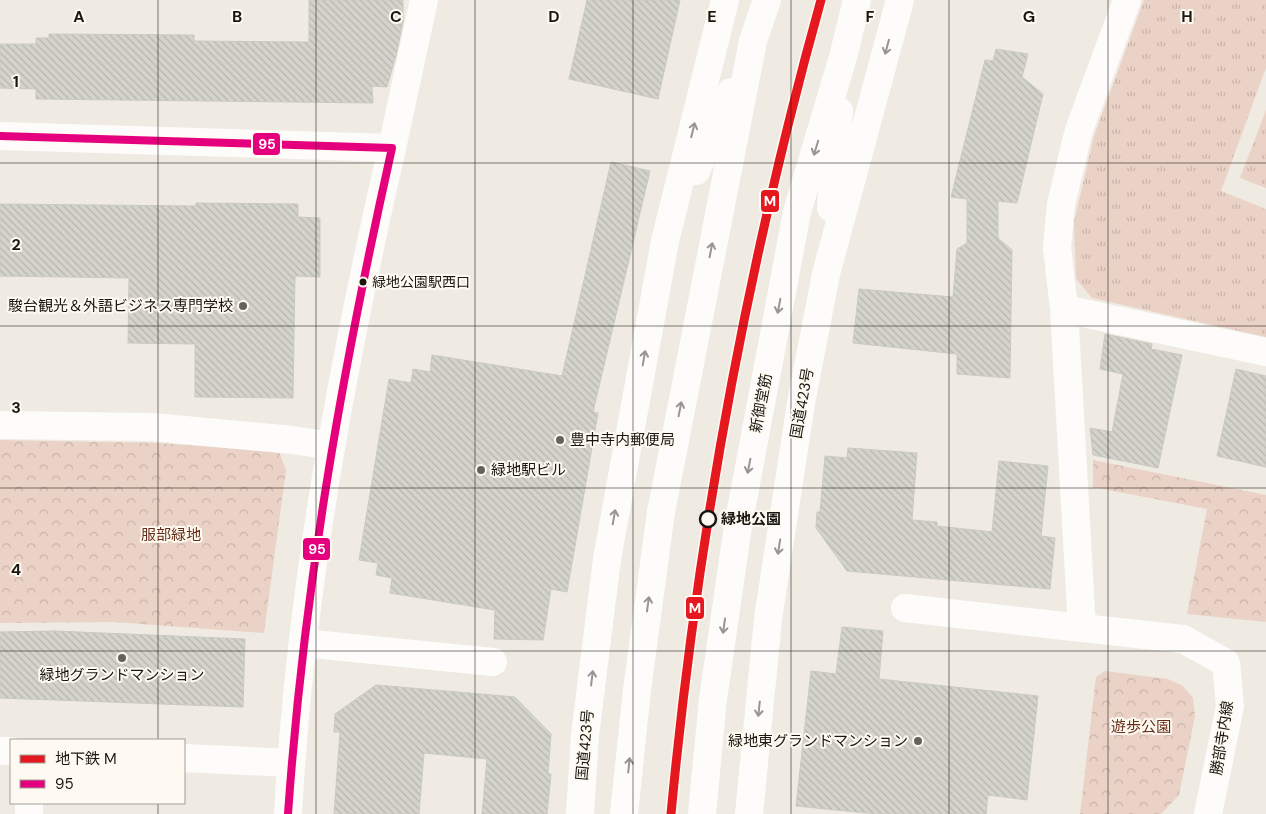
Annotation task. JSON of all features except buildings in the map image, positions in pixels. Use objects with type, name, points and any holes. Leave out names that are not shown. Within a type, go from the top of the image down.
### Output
[{"type":"main road","points":[[288,814],[303,643],[322,495],[357,299],[424,0]]},
{"type":"main road","name":"国道423号","points":[[580,814],[585,735],[607,559],[665,241],[725,0]]},
{"type":"main road","points":[[665,241],[753,41],[767,0]]},
{"type":"main road","name":"新御堂筋","points":[[702,814],[713,699],[747,477],[797,212],[843,57],[857,0]]},
{"type":"main road","name":"国道423号","points":[[749,814],[768,619],[801,403],[826,274],[900,0]]},
{"type":"main road","points":[[905,608],[1082,628],[1064,309],[1058,247],[1061,204],[1079,130],[1127,0]]},
{"type":"main road","points":[[624,814],[637,690],[661,512],[753,41]]},
{"type":"main road","points":[[826,274],[843,57]]},
{"type":"main road","points":[[0,136],[392,148]]},
{"type":"main road","points":[[1064,309],[1266,352]]},
{"type":"main road","points":[[0,425],[152,427],[293,440],[331,446]]},
{"type":"main road","name":"勝部寺内線","points":[[1082,628],[1183,639],[1226,663],[1230,706],[1208,814]]},
{"type":"main road","points":[[303,643],[493,662]]},
{"type":"main road","points":[[185,758],[291,763]]},
{"type":"green space","points":[[1144,0],[1266,0],[1266,68],[1221,191],[1266,209],[1266,337],[1092,298],[1076,279],[1074,222],[1094,136]]},
{"type":"green space","points":[[1266,110],[1266,188],[1240,178]]},
{"type":"green space","name":"服部緑地","points":[[0,440],[159,443],[279,452],[286,470],[264,633],[114,622],[0,623]]},
{"type":"green space","points":[[1093,460],[1266,495],[1266,622],[1187,614],[1207,509],[1093,487]]},
{"type":"green space","name":"遊歩公園","points":[[1105,671],[1168,679],[1183,686],[1193,698],[1195,716],[1179,795],[1161,814],[1080,814],[1096,677]]},
{"type":"metro line","name":"M","points":[[671,814],[695,608],[728,404],[770,201],[794,100],[821,0]]},
{"type":"transit line","name":"95","points":[[0,136],[392,148],[357,314],[327,479],[304,645],[288,814]]},
{"type":"place","name":"緑地公園駅西口","points":[[363,282]]},
{"type":"place","name":"駿台観光＆外語ビジネス専門学校","points":[[243,306]]},
{"type":"place","name":"豊中寺内郵便局","points":[[560,440]]},
{"type":"place","name":"緑地駅ビル","points":[[481,470]]},
{"type":"place","name":"緑地公園","points":[[708,519]]},
{"type":"place","name":"緑地グランドマンション","points":[[122,658]]},
{"type":"place","name":"緑地東グランドマンション","points":[[918,741]]}]
